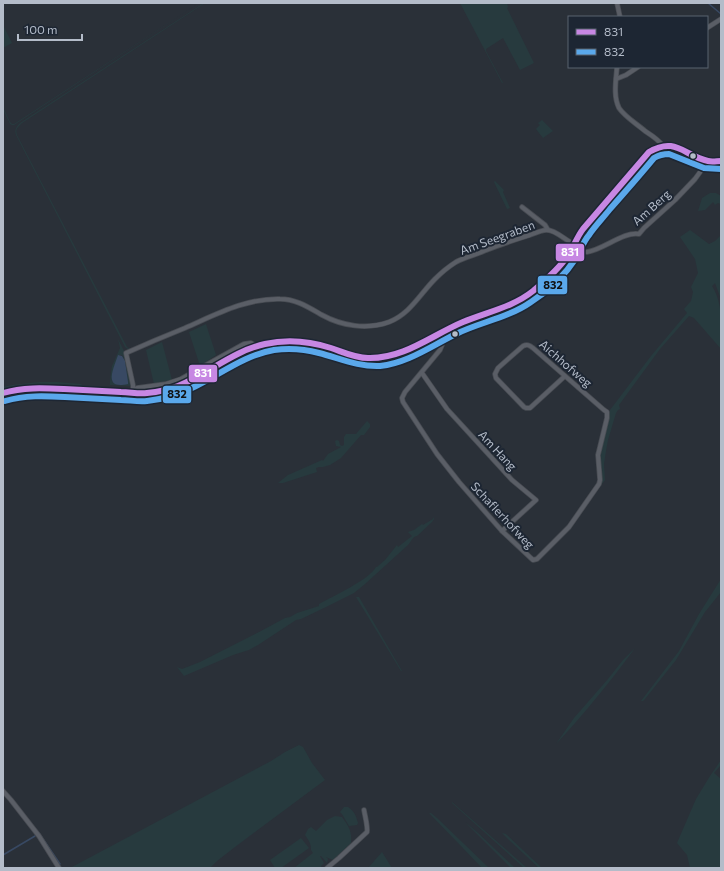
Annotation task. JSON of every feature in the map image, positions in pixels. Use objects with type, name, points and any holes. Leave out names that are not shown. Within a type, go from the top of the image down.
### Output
[{"type":"main road","points":[[3,393],[16,390],[42,388],[153,393],[172,388],[193,379],[238,353],[256,346],[280,341],[306,342],[322,345],[358,356],[375,358],[389,356],[437,335],[462,322],[509,305],[526,296],[556,270],[566,258],[583,229],[649,152],[657,147],[662,146],[674,148],[707,161],[721,161]]},
{"type":"street","points":[[617,3],[620,16]]},
{"type":"street","points":[[708,27],[721,19]]},
{"type":"street","points":[[617,68],[616,96],[622,111],[634,123],[658,140],[662,146]]},
{"type":"street","points":[[616,79],[626,75],[636,68]]},
{"type":"street","name":"Am Berg","points":[[573,247],[581,252],[591,251],[631,234],[639,234],[695,179],[707,161]]},
{"type":"street","points":[[522,207],[545,225],[548,230]]},
{"type":"street","name":"Am Seegraben","points":[[133,393],[133,385],[126,352],[226,310],[248,303],[281,299],[302,304],[332,320],[339,322],[358,326],[378,325],[398,318],[416,302],[435,279],[465,258],[548,230],[573,247]]},
{"type":"street","points":[[422,373],[441,349],[442,344],[437,335]]},
{"type":"street","name":"Aichhofweg","points":[[565,376],[530,408],[528,408],[524,407],[496,378],[494,374],[498,368],[523,346],[528,345],[533,348],[607,412]]},
{"type":"street","name":"Schaflerhofweg","points":[[422,373],[405,392],[402,398],[404,403],[437,454],[459,482],[502,531],[530,558],[534,560],[538,558],[566,530],[586,504],[600,482],[598,458],[607,422],[607,412]]},
{"type":"street","name":"Am Hang","points":[[422,373],[447,409],[512,480],[536,500],[502,531]]},
{"type":"street","points":[[3,791],[39,836],[59,868]]},
{"type":"street","points":[[327,868],[366,832],[367,828],[364,810]]},
{"type":"green space","points":[[199,3],[14,125],[10,124],[3,107],[10,122],[14,124]]},
{"type":"green space","points":[[205,3],[22,123],[18,127],[16,133],[17,126]]},
{"type":"green space","points":[[460,3],[507,3],[507,8],[534,63],[520,70],[503,38],[486,49],[502,83]]},
{"type":"green space","points":[[3,25],[12,43],[3,48]]},
{"type":"green space","points":[[542,120],[553,131],[543,138],[536,129],[540,125],[538,123]]},
{"type":"green space","points":[[16,133],[127,347],[130,349],[125,347]]},
{"type":"green space","points":[[495,181],[504,190],[503,192],[510,208],[507,209],[494,182]]},
{"type":"green space","points":[[710,193],[716,193],[721,196],[721,204],[718,203],[715,205],[713,202],[705,210],[698,211],[702,198]]},
{"type":"green space","points":[[690,230],[709,244],[721,235],[721,299],[715,283],[712,286],[716,293],[720,309],[721,349],[694,318],[689,316],[660,349],[619,405],[620,409],[616,413],[608,440],[604,464],[605,480],[579,515],[602,481],[600,459],[610,410],[651,356],[687,313],[684,309],[691,301],[693,292],[691,287],[698,273],[695,259],[680,237]]},
{"type":"green space","points":[[206,324],[216,355],[200,366],[189,332]]},
{"type":"green space","points":[[118,339],[125,353],[131,386],[110,385],[112,366],[120,348]],"holes":[[[119,355],[122,355],[125,361],[127,380],[123,385],[118,385],[112,381],[112,375]]]},
{"type":"green space","points":[[162,342],[172,380],[154,384],[146,350]]},
{"type":"green space","points":[[57,382],[130,389],[46,386],[3,390],[3,387],[12,385]]},
{"type":"green space","points":[[367,421],[370,424],[370,427],[341,458],[330,465],[316,468],[317,472],[283,483],[278,483],[288,475],[322,460],[323,461],[328,454],[341,447],[336,446],[335,441],[339,441],[340,445],[342,446],[344,445],[344,437],[346,434],[356,434]]},
{"type":"green space","points":[[433,517],[434,519],[432,522],[354,593],[301,619],[296,620],[249,650],[233,655],[184,676],[177,667],[182,669],[200,662],[285,618],[319,606],[319,604],[366,577],[385,560],[397,545],[398,547],[412,536],[408,532],[433,519]]},
{"type":"green space","points":[[721,579],[721,592],[705,612],[676,660],[645,699],[641,701],[679,651],[699,614]]},
{"type":"green space","points":[[356,597],[359,597],[402,671],[401,671]]},
{"type":"green space","points":[[635,648],[597,698],[556,744],[574,718]]},
{"type":"green space","points":[[299,745],[303,747],[312,763],[325,780],[235,847],[210,868],[70,868],[271,761]]},
{"type":"green space","points":[[721,760],[721,767],[720,766],[714,773],[721,779],[721,868],[690,868],[687,855],[677,843],[696,799]]},
{"type":"green space","points":[[452,802],[527,868],[524,868]]},
{"type":"green space","points":[[344,807],[348,807],[356,815],[357,825],[349,826],[340,812]]},
{"type":"green space","points":[[429,813],[437,818],[489,868],[482,868]]},
{"type":"green space","points":[[335,816],[342,817],[350,829],[351,843],[333,860],[326,857],[328,859],[327,863],[320,856],[324,863],[321,866],[322,868],[294,868],[313,853],[310,842],[305,835],[308,829],[311,827],[316,831],[327,820]]},
{"type":"green space","points":[[465,822],[477,832],[515,868],[511,868]]},
{"type":"green space","points":[[502,833],[506,834],[542,868],[539,868]]},
{"type":"green space","points":[[301,838],[309,848],[281,868],[275,868],[270,860]]},
{"type":"green space","points":[[382,852],[392,868],[368,868]]},
{"type":"water","points":[[118,355],[122,356],[125,361],[128,384],[120,385],[115,384],[112,381],[113,371]]},
{"type":"waterway","points":[[708,3],[721,14]]},
{"type":"waterway","points":[[39,833],[60,864]]},
{"type":"waterway","points":[[3,855],[35,836]]},
{"type":"transit line","name":"831","points":[[3,393],[41,388],[140,393],[167,390],[189,381],[231,357],[253,347],[273,342],[298,342],[314,344],[363,358],[394,355],[451,327],[517,301],[533,291],[561,264],[569,254],[583,229],[649,152],[658,148],[673,146],[700,159],[721,161]]},
{"type":"transit line","name":"832","points":[[5,401],[42,396],[140,401],[160,399],[190,389],[243,360],[263,352],[280,349],[319,353],[356,364],[372,366],[390,364],[410,358],[465,330],[513,312],[544,293],[567,270],[594,228],[654,158],[669,154],[704,168],[721,169]]}]
